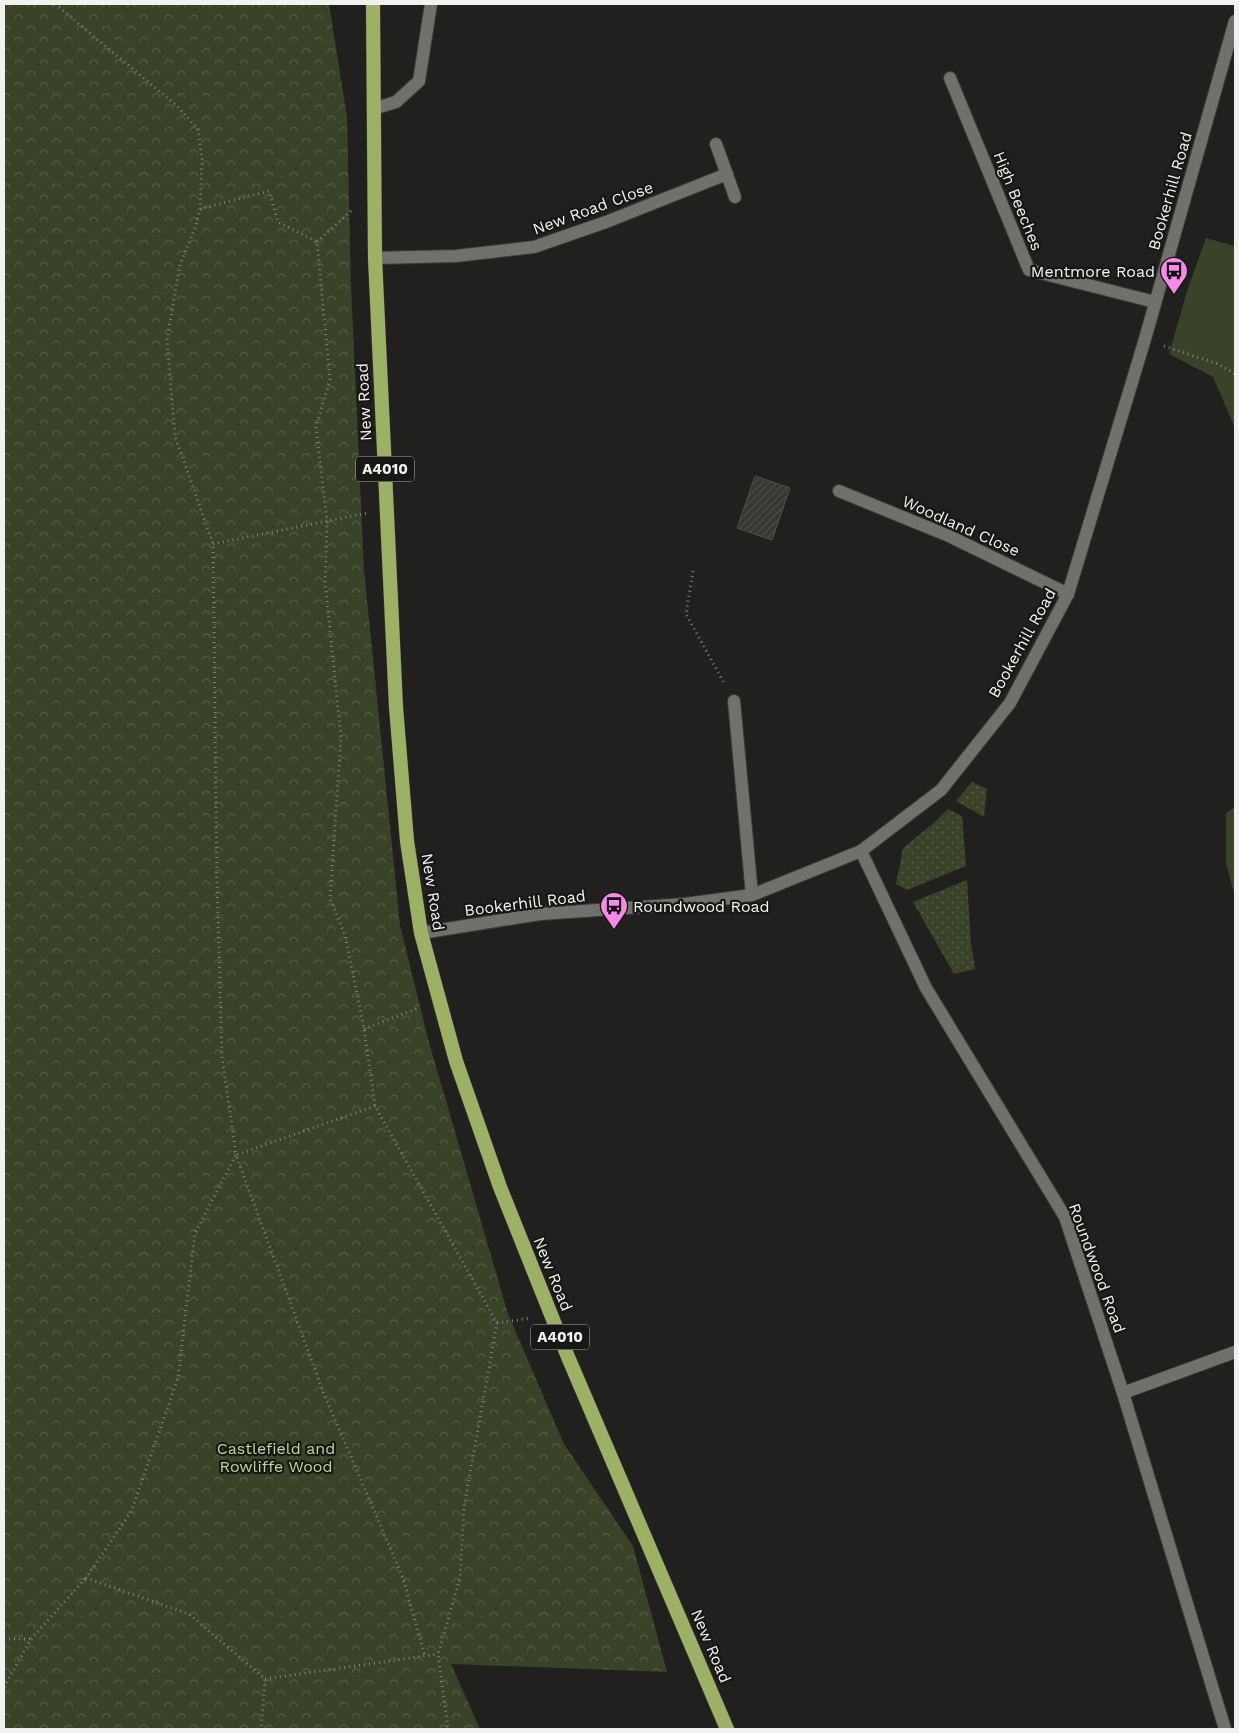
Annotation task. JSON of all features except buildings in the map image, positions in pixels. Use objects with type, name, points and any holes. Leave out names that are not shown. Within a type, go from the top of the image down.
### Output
[{"type":"highway","name":"New Road","points":[[374,4],[375,258],[396,707],[407,841],[421,933],[456,1061],[500,1187],[551,1314],[727,1729]]},
{"type":"street","points":[[373,109],[396,102],[419,81],[431,4]]},
{"type":"street","name":"Bookerhill Road","points":[[421,933],[540,914],[685,904],[752,895],[862,851],[941,790],[1010,703],[1068,594],[1155,302],[1235,21]]},
{"type":"street","name":"High Beeches","points":[[950,78],[1028,270],[1155,302]]},
{"type":"street","points":[[716,144],[735,196]]},
{"type":"street","name":"New Road Close","points":[[375,258],[456,256],[534,247],[606,222],[727,174]]},
{"type":"street","name":"Woodland Close","points":[[839,491],[949,536],[1068,594]]},
{"type":"street","points":[[734,701],[752,895]]},
{"type":"street","name":"Roundwood Road","points":[[862,851],[926,988],[1065,1217],[1123,1393],[1225,1729]]},
{"type":"street","points":[[1123,1393],[1235,1352]]},
{"type":"path","points":[[54,4],[177,106],[198,129],[202,159],[200,209],[196,226],[180,264],[167,340],[175,436],[213,544],[217,881],[222,1057],[236,1155],[324,1394],[403,1578],[425,1656]]},
{"type":"path","points":[[200,209],[269,191],[278,222],[317,242]]},
{"type":"path","points":[[317,242],[357,207],[374,205]]},
{"type":"path","points":[[317,242],[330,379],[316,427],[327,521],[325,584],[341,737],[330,899],[345,935],[364,1029],[376,1106],[497,1324],[464,1508],[460,1578],[438,1654],[448,1729]]},
{"type":"path","points":[[1167,347],[1218,364],[1235,374]]},
{"type":"path","points":[[213,544],[387,508]]},
{"type":"path","points":[[693,571],[686,614],[734,701]]},
{"type":"path","points":[[364,1029],[439,1000]]},
{"type":"path","points":[[4,1687],[31,1639],[86,1578],[131,1512],[178,1378],[195,1233],[236,1155],[376,1106]]},
{"type":"path","points":[[497,1324],[551,1314]]},
{"type":"path","points":[[86,1578],[189,1614],[265,1679],[438,1654]]},
{"type":"path","points":[[4,1639],[31,1639]]},
{"type":"path","points":[[261,1729],[265,1679]]},
{"type":"green space","name":"Castlefield and Rowliffe Wood","points":[[4,4],[329,4],[347,117],[351,286],[364,570],[400,925],[428,1039],[508,1314],[564,1444],[633,1546],[667,1672],[451,1664],[480,1729],[4,1729]]},
{"type":"green space","points":[[1206,238],[1235,246],[1235,428],[1213,377],[1169,354],[1187,291]]},
{"type":"green space","points":[[972,782],[987,789],[984,817],[956,801]]},
{"type":"green space","points":[[1235,807],[1235,897],[1226,863],[1226,813]]},
{"type":"green space","points":[[948,809],[962,816],[966,866],[907,890],[896,884],[903,848]]},
{"type":"green space","points":[[967,880],[971,944],[975,969],[954,974],[913,902]]},
{"type":"place","name":"Mentmore Road","points":[[1174,295]]},
{"type":"place","name":"Roundwood Road","points":[[614,930]]}]
